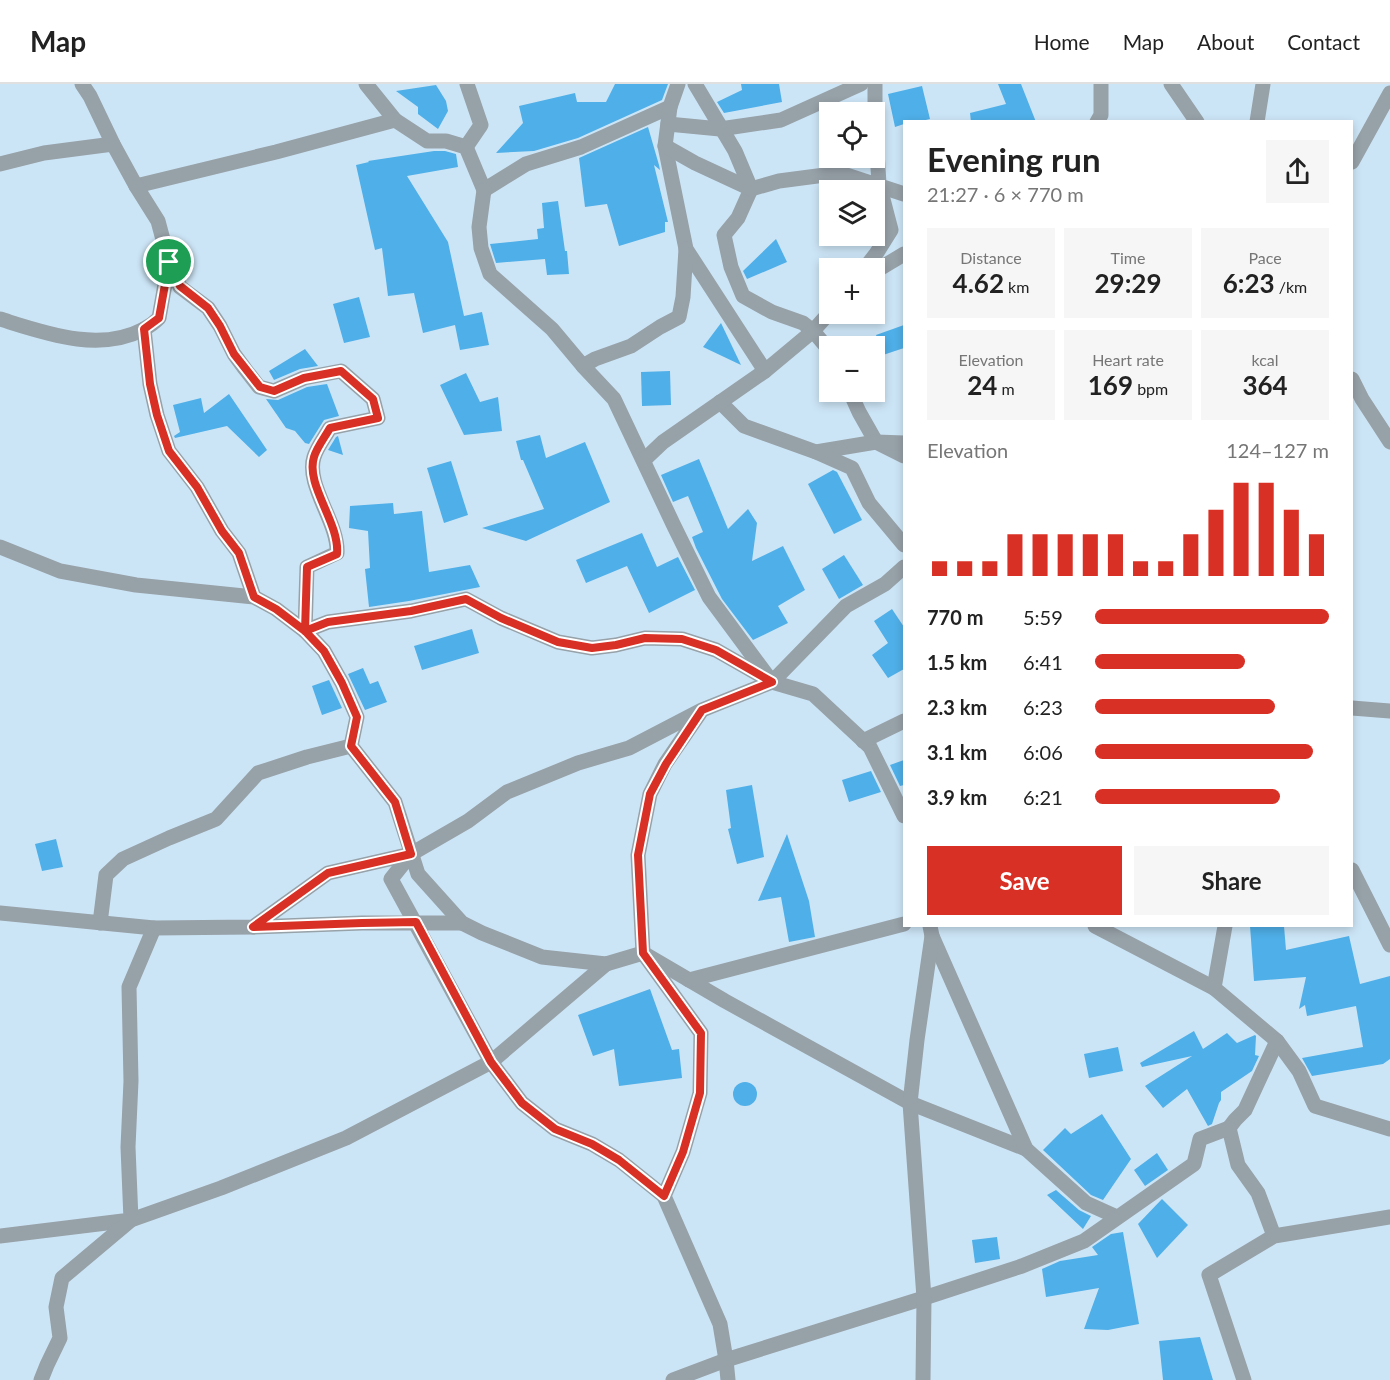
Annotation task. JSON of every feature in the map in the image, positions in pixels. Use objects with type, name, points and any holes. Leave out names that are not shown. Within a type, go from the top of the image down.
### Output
[{"type":"street","points":[[81,84],[90,96],[112,144],[158,221],[169,262],[180,286],[208,308],[234,354],[260,387],[274,391],[304,378],[341,371],[373,399],[378,418],[330,428],[314,457],[313,478],[333,530],[337,554],[307,567],[305,631]]},
{"type":"street","points":[[366,84],[395,120],[427,141],[446,141],[466,147]]},
{"type":"street","points":[[466,147],[481,125],[467,84]]},
{"type":"street","points":[[583,366],[631,346],[679,317],[687,249],[665,146],[670,107],[678,84]]},
{"type":"street","points":[[695,84],[735,151],[751,189],[738,218],[724,235],[730,267],[742,296],[772,312],[803,323],[819,337]]},
{"type":"street","points":[[668,124],[720,129],[781,120],[861,84]]},
{"type":"street","points":[[875,84],[879,180]]},
{"type":"street","points":[[1098,120],[1101,115],[1101,84]]},
{"type":"street","points":[[1171,84],[1196,120]]},
{"type":"street","points":[[1257,120],[1263,84]]},
{"type":"street","points":[[1353,160],[1390,93]]},
{"type":"street","points":[[484,190],[526,164],[581,147],[670,107]]},
{"type":"street","points":[[136,186],[395,120]]},
{"type":"street","points":[[0,164],[44,153],[112,144]]},
{"type":"street","points":[[665,146],[751,189],[779,181],[840,173],[865,180]]},
{"type":"street","points":[[466,147],[484,190],[479,227],[481,248],[490,274],[552,329],[614,399],[709,597],[772,682]]},
{"type":"street","points":[[885,186],[903,194]]},
{"type":"street","points":[[885,207],[891,230],[885,240]]},
{"type":"street","points":[[687,249],[765,371]]},
{"type":"street","points":[[885,266],[903,255]]},
{"type":"street","points":[[0,319],[48,334],[92,341],[120,338],[144,329],[159,318],[169,262]]},
{"type":"street","points":[[644,460],[663,442],[765,371],[819,324]]},
{"type":"street","points":[[144,329],[150,384],[169,451],[197,487],[222,531],[239,553],[254,597]]},
{"type":"street","points":[[1353,384],[1357,400],[1384,421],[1390,442]]},
{"type":"street","points":[[720,402],[744,426],[816,452],[852,468],[869,503],[903,544]]},
{"type":"street","points":[[854,402],[876,442],[903,456]]},
{"type":"street","points":[[816,452],[876,442],[903,443]]},
{"type":"street","points":[[0,547],[60,571],[136,585],[254,597],[276,609],[305,631],[324,651],[357,717],[351,746],[395,802],[418,874],[462,923],[542,957],[606,964],[643,953],[910,1103],[1026,1149],[1086,1203],[1117,1217]]},
{"type":"street","points":[[253,927],[328,873],[411,854],[468,821],[507,792],[578,763],[629,748],[702,710],[772,682],[846,606],[885,584],[903,568]]},
{"type":"street","points":[[305,631],[328,622],[411,611],[466,599],[501,618],[558,642],[592,648],[645,638],[682,639],[716,650],[772,682],[813,694],[870,747],[903,814]]},
{"type":"street","points":[[1353,708],[1390,711]]},
{"type":"street","points":[[664,1196],[683,1152],[700,1093],[701,1033],[643,953],[638,855],[650,794],[666,764],[702,710]]},
{"type":"street","points":[[863,741],[903,721]]},
{"type":"street","points":[[100,923],[106,875],[123,859],[216,819],[258,773],[351,746]]},
{"type":"street","points":[[411,854],[391,879],[491,1062],[522,1103],[555,1129],[592,1144],[619,1160],[664,1196],[720,1324],[728,1380]]},
{"type":"street","points":[[1353,872],[1390,945]]},
{"type":"street","points":[[0,913],[154,928],[462,923]]},
{"type":"street","points":[[689,980],[903,924]]},
{"type":"street","points":[[1097,927],[1214,988],[1277,1041],[1299,1071],[1315,1106],[1390,1129]]},
{"type":"street","points":[[1214,988],[1225,927]]},
{"type":"street","points":[[131,1220],[128,1147],[131,1081],[129,987],[154,928]]},
{"type":"street","points":[[923,1380],[924,1299],[910,1103],[931,931]]},
{"type":"street","points":[[931,931],[1026,1149]]},
{"type":"street","points":[[0,1236],[131,1220],[221,1188],[346,1138],[491,1062],[606,964]]},
{"type":"street","points":[[674,1380],[726,1360],[1022,1266],[1084,1240],[1194,1164],[1200,1139],[1229,1128],[1245,1110],[1277,1041]]},
{"type":"street","points":[[1229,1128],[1238,1165],[1258,1193],[1274,1236]]},
{"type":"street","points":[[1244,1380],[1209,1275],[1274,1236],[1390,1217]]},
{"type":"street","points":[[41,1380],[60,1338],[56,1307],[62,1278],[131,1220]]},
{"type":"building","points":[[615,84],[668,84],[662,100],[578,138],[534,151],[496,153],[523,123],[519,106],[575,93],[577,102],[606,102]]},
{"type":"building","points":[[741,84],[779,84],[782,102],[724,113],[717,102],[742,90]]},
{"type":"building","points":[[998,84],[1021,84],[1035,120],[971,120],[970,113],[1006,104]]},
{"type":"building","points":[[436,85],[446,101],[448,111],[438,129],[418,114],[418,107],[396,91]]},
{"type":"building","points":[[922,86],[930,119],[903,120],[903,124],[895,127],[888,94]]},
{"type":"building","points":[[648,127],[659,165],[660,170],[654,165],[668,222],[665,222],[665,232],[619,246],[607,204],[585,207],[579,158]]},
{"type":"building","points":[[434,151],[456,154],[458,167],[407,176],[448,242],[464,316],[482,312],[489,345],[460,350],[455,325],[423,333],[414,293],[388,296],[382,248],[375,250],[356,165],[368,161]]},
{"type":"building","points":[[558,201],[569,274],[547,275],[545,259],[496,263],[490,244],[538,239],[537,229],[544,228],[542,203]]},
{"type":"building","points":[[776,239],[787,262],[747,279],[743,271]]},
{"type":"building","points":[[359,297],[370,337],[344,343],[333,304]]},
{"type":"building","points":[[721,323],[741,365],[703,347]]},
{"type":"building","points":[[903,325],[903,348],[885,354],[885,336],[876,336]]},
{"type":"building","points":[[305,349],[318,366],[300,369],[274,380],[269,371]]},
{"type":"building","points":[[670,371],[671,405],[642,406],[641,372]]},
{"type":"building","points":[[466,373],[480,402],[498,397],[502,431],[464,435],[440,385]]},
{"type":"building","points":[[327,384],[339,416],[324,420],[309,444],[305,443],[295,431],[286,428],[266,399],[278,400],[307,387]]},
{"type":"building","points":[[229,394],[267,450],[259,457],[227,426],[175,438],[174,436],[180,432],[173,405],[201,398],[204,413]]},
{"type":"building","points":[[540,435],[546,458],[585,442],[610,502],[526,541],[482,528],[544,509],[523,460],[521,460],[516,441]]},
{"type":"building","points":[[338,436],[343,455],[328,450]]},
{"type":"building","points":[[699,459],[728,529],[748,509],[757,523],[752,561],[783,546],[805,590],[778,606],[788,623],[753,640],[722,599],[696,548],[692,537],[703,532],[688,496],[673,502],[661,475]]},
{"type":"building","points":[[451,461],[468,515],[444,523],[427,468]]},
{"type":"building","points":[[833,470],[837,472],[862,520],[834,534],[808,484]]},
{"type":"building","points":[[393,503],[394,514],[422,511],[429,572],[470,565],[480,587],[369,607],[365,569],[370,568],[368,531],[349,528],[350,506]]},
{"type":"building","points":[[642,533],[657,567],[678,557],[695,590],[649,613],[627,566],[586,583],[576,560]]},
{"type":"building","points":[[844,555],[863,585],[839,599],[822,569]]},
{"type":"building","points":[[892,609],[903,626],[903,670],[888,678],[872,655],[888,643],[874,621]]},
{"type":"building","points":[[472,629],[479,653],[422,670],[414,646]]},
{"type":"building","points":[[363,668],[370,684],[378,681],[387,702],[365,710],[348,674]]},
{"type":"building","points":[[329,680],[342,708],[322,715],[312,686]]},
{"type":"building","points":[[903,760],[903,785],[900,786],[890,765]]},
{"type":"building","points":[[871,771],[881,792],[849,802],[842,780]]},
{"type":"building","points":[[752,785],[764,857],[737,864],[728,829],[731,828],[726,790]]},
{"type":"building","points":[[787,834],[809,901],[815,937],[789,942],[781,897],[758,901]]},
{"type":"building","points":[[56,839],[63,867],[42,871],[35,844]]},
{"type":"building","points":[[1250,927],[1284,927],[1286,950],[1349,936],[1360,984],[1390,976],[1390,1059],[1383,1064],[1312,1076],[1302,1058],[1363,1047],[1356,1006],[1307,1016],[1305,1005],[1299,1009],[1306,977],[1254,981]]},
{"type":"building","points":[[650,989],[672,1050],[679,1049],[682,1078],[619,1086],[614,1049],[593,1056],[578,1015]]},
{"type":"building","points":[[1194,1031],[1203,1049],[1227,1033],[1237,1043],[1255,1035],[1255,1055],[1259,1056],[1252,1071],[1221,1092],[1221,1100],[1212,1124],[1208,1126],[1187,1089],[1163,1108],[1145,1086],[1192,1056],[1142,1067],[1140,1063]]},
{"type":"building","points":[[1118,1047],[1123,1071],[1089,1078],[1084,1054]]},
{"type":"building","points":[[745,1082],[750,1083],[756,1089],[756,1099],[750,1105],[745,1106],[740,1105],[734,1099],[733,1094],[734,1089],[740,1083]]},
{"type":"building","points":[[1102,1114],[1131,1159],[1103,1200],[1091,1195],[1043,1150],[1065,1128],[1071,1134]]},
{"type":"building","points":[[1157,1153],[1168,1170],[1145,1186],[1134,1170]]},
{"type":"building","points":[[1056,1190],[1079,1210],[1091,1216],[1083,1229],[1047,1195]]},
{"type":"building","points":[[1162,1199],[1188,1225],[1157,1258],[1138,1224]]},
{"type":"building","points":[[1123,1232],[1139,1324],[1108,1330],[1084,1329],[1099,1288],[1046,1297],[1042,1269],[1060,1261],[1098,1255],[1092,1247],[1111,1234]]},
{"type":"building","points":[[997,1237],[1000,1259],[975,1263],[972,1240]]},
{"type":"building","points":[[1200,1337],[1213,1380],[1163,1380],[1159,1341]]},
{"type":"route","points":[[169,262],[159,318],[144,329],[150,384],[169,451],[197,487],[222,531],[239,553],[254,597],[276,609],[305,631],[324,651],[357,717],[351,746],[395,802],[411,854],[328,873],[253,927],[416,922],[491,1062],[522,1103],[555,1129],[592,1144],[619,1160],[664,1196],[683,1152],[700,1093],[701,1033],[643,953],[638,855],[650,794],[666,764],[702,710],[772,682],[716,650],[682,639],[645,638],[592,648],[558,642],[501,618],[466,599],[411,611],[328,622],[305,631],[307,567],[337,554],[333,530],[313,478],[314,457],[330,428],[378,418],[373,399],[341,371],[304,378],[274,391],[260,387],[234,354],[208,308],[180,286],[169,262]]}]
